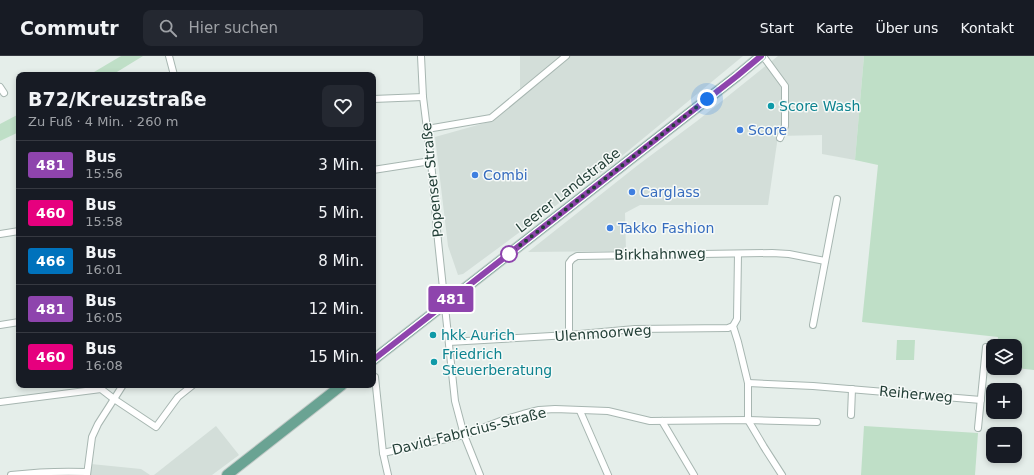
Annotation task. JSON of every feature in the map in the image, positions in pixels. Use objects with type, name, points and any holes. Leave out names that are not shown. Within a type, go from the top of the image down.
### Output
[{"type":"main road","name":"Leerer Landstraße","points":[[376,358],[762,56]]},
{"type":"main road","points":[[227,475],[338,388]]},
{"type":"street","points":[[169,56],[173,72]]},
{"type":"street","name":"Popenser Straße","points":[[421,56],[423,97],[456,401],[464,434],[480,475]]},
{"type":"street","points":[[427,129],[491,118],[566,56]]},
{"type":"street","points":[[762,56],[785,86],[785,126],[780,138]]},
{"type":"street","points":[[376,99],[423,97]]},
{"type":"street","points":[[376,170],[431,161]]},
{"type":"street","points":[[813,325],[837,199]]},
{"type":"street","points":[[0,234],[16,231]]},
{"type":"street","name":"Birkhahnweg","points":[[569,335],[569,263],[577,256],[772,253],[789,254],[825,261]]},
{"type":"street","points":[[738,254],[737,319],[732,326],[738,342],[748,383],[748,420],[782,475]]},
{"type":"street","points":[[0,325],[16,322]]},
{"type":"street","name":"Ulenmoorweg","points":[[449,342],[569,335],[635,329],[728,328],[732,326]]},
{"type":"street","points":[[978,428],[986,347]]},
{"type":"street","points":[[376,377],[383,453],[388,475]]},
{"type":"street","name":"Reiherweg","points":[[748,383],[852,388],[981,400]]},
{"type":"street","points":[[11,475],[66,471],[87,474],[92,437],[98,424],[121,388]]},
{"type":"street","points":[[0,402],[101,389],[156,427],[178,397],[189,388]]},
{"type":"street","points":[[851,415],[852,388]]},
{"type":"street","name":"David-Fabricius-Straße","points":[[383,453],[464,434],[503,420],[539,410],[555,409],[608,411],[650,421],[748,420],[817,422]]},
{"type":"street","points":[[580,411],[608,475]]},
{"type":"street","points":[[662,421],[694,475]]},
{"type":"shaded area","points":[[520,56],[743,56],[611,165],[463,274],[458,275],[448,246],[435,137],[492,121],[520,98]]},
{"type":"shaded area","points":[[778,56],[864,56],[855,160],[822,154],[822,135],[778,136],[768,205],[640,205],[625,213],[626,251],[528,252],[638,165],[697,121]]},
{"type":"shaded area","points":[[216,426],[239,455],[212,475],[154,475]]},
{"type":"shaded area","points":[[91,464],[141,469],[150,475],[90,475]]},
{"type":"green space","points":[[121,56],[143,56],[117,72],[94,72]]},
{"type":"green space","points":[[864,56],[1034,56],[1034,370],[1022,369],[1022,339],[998,339],[998,337],[862,322],[878,165],[855,160]]},
{"type":"green space","points":[[16,116],[16,133],[0,141],[0,124]]},
{"type":"green space","points":[[897,340],[915,340],[914,360],[896,360]]},
{"type":"green space","points":[[864,426],[978,433],[975,475],[861,475]]},
{"type":"bus line","name":"481","points":[[376,358],[761,56]]},
{"type":"place","name":"Score Wash","points":[[771,106]]},
{"type":"place","name":"Score","points":[[740,130]]},
{"type":"place","name":"Combi","points":[[475,175]]},
{"type":"place","name":"Carglass","points":[[632,192]]},
{"type":"place","name":"Takko Fashion","points":[[610,228]]},
{"type":"place","name":"hkk Aurich","points":[[433,335]]},
{"type":"place","name":"Friedrich Steuerberatung","points":[[434,362]]},
{"type":"route","points":[[509,254],[707,99]]}]
